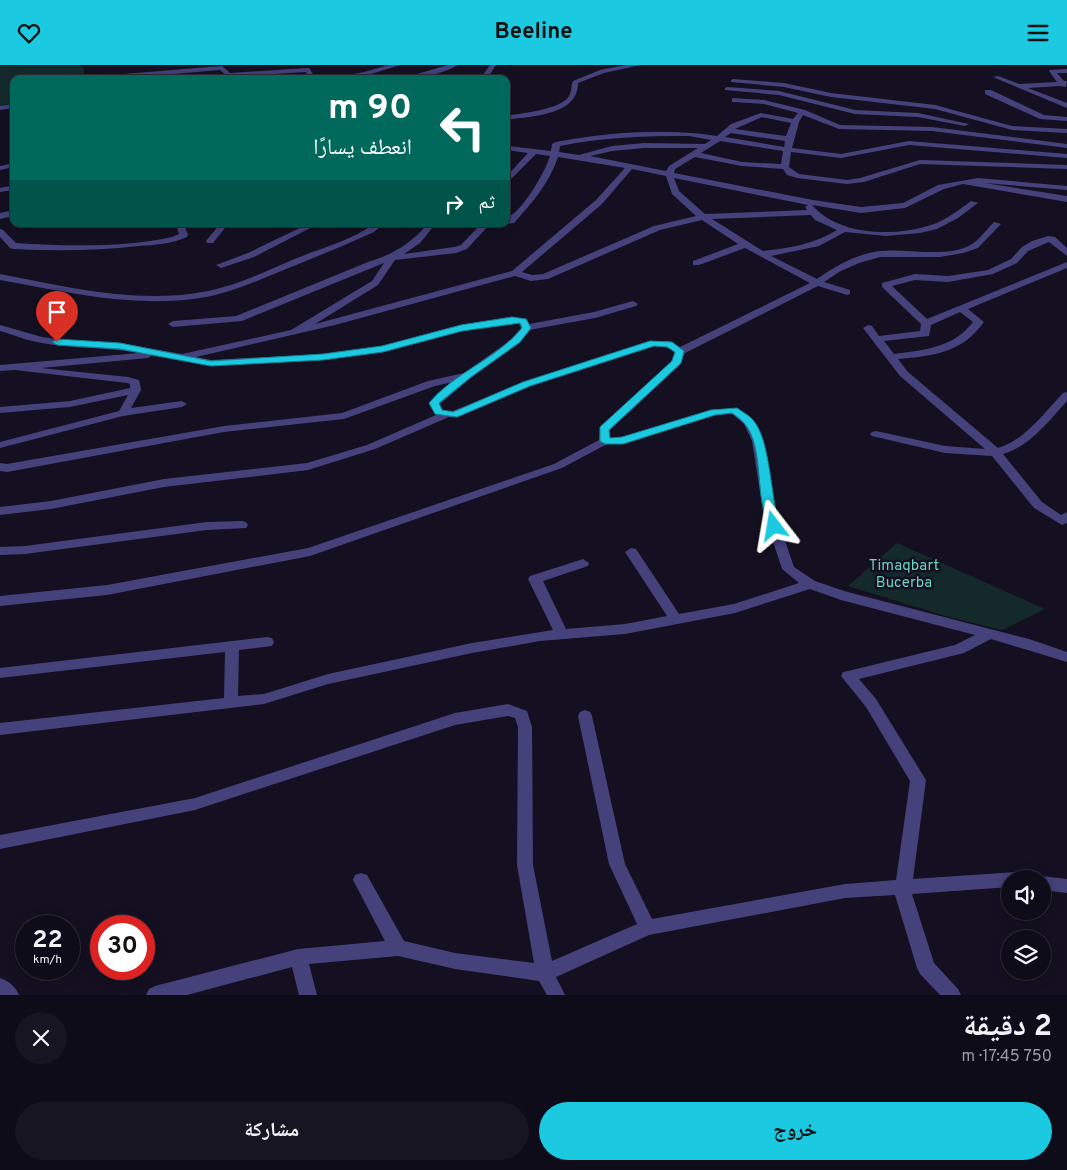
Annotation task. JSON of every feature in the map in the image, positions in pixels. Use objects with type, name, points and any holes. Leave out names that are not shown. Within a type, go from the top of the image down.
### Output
[{"type":"street","points":[[358,75],[396,65]]},
{"type":"street","points":[[510,117],[541,111],[570,100],[575,92],[575,82],[607,67],[638,65]]},
{"type":"street","points":[[419,75],[451,67]]},
{"type":"street","points":[[136,75],[222,68],[228,75],[308,70],[311,75]]},
{"type":"street","points":[[1067,71],[1052,71],[1067,88]]},
{"type":"street","points":[[996,77],[1067,106]]},
{"type":"street","points":[[733,81],[784,85],[856,99],[935,107],[1012,128],[1067,131]]},
{"type":"street","points":[[1016,86],[1063,83]]},
{"type":"street","points":[[779,93],[784,85]]},
{"type":"street","points":[[727,89],[779,93],[861,113],[918,115],[964,124]]},
{"type":"street","points":[[988,91],[1043,117],[1067,119]]},
{"type":"street","points":[[1046,99],[1067,98]]},
{"type":"street","points":[[735,100],[764,102],[802,112],[826,123],[858,128],[932,129],[1067,146]]},
{"type":"street","points":[[785,167],[789,139],[795,122],[802,112]]},
{"type":"street","points":[[858,128],[861,113]]},
{"type":"street","points":[[669,174],[672,169],[729,130],[761,115],[795,122]]},
{"type":"street","points":[[729,130],[789,139]]},
{"type":"street","points":[[510,221],[526,205],[548,173],[556,154],[556,144],[602,138],[668,133],[689,134],[823,155],[841,156],[893,145],[924,143],[974,150],[1067,156]]},
{"type":"street","points":[[580,157],[593,152],[638,147],[707,146]]},
{"type":"street","points":[[510,148],[580,157],[807,202],[861,210],[905,205],[941,187],[978,180],[1067,188]]},
{"type":"street","points":[[510,178],[534,151]]},
{"type":"street","points":[[694,154],[742,164],[785,167],[790,173],[797,176],[847,182],[862,181],[920,162],[1067,167]]},
{"type":"street","points":[[515,273],[599,202],[630,167]]},
{"type":"street","points":[[669,174],[675,191],[704,217],[747,244],[817,283],[847,292]]},
{"type":"street","points":[[963,182],[1067,199]]},
{"type":"street","points":[[807,202],[812,212],[833,227],[891,233],[920,231],[948,221],[974,203]]},
{"type":"street","points":[[179,357],[357,317],[457,287],[515,273],[531,277],[545,277],[618,243],[657,228],[704,217],[812,212]]},
{"type":"street","points":[[605,441],[604,429],[676,363],[680,351],[728,329],[817,283],[836,270],[880,255],[940,254],[960,251],[975,246],[998,224]]},
{"type":"street","points":[[0,232],[13,246],[78,249],[130,245],[179,238],[184,235],[181,227]]},
{"type":"street","points":[[210,241],[222,227]]},
{"type":"street","points":[[221,265],[250,255],[308,227]]},
{"type":"street","points":[[0,277],[74,292],[111,297],[161,299],[201,295],[247,282],[317,254],[375,227]]},
{"type":"street","points":[[294,332],[375,283],[392,258],[418,241],[429,227]]},
{"type":"street","points":[[173,324],[238,319],[364,267],[392,258],[456,250],[464,247],[483,227]]},
{"type":"street","points":[[763,253],[802,248],[832,239],[844,229]]},
{"type":"street","points":[[926,323],[885,285],[915,277],[948,279],[990,272],[1014,261],[1025,249],[1035,243],[1048,239],[1052,239],[1067,253]]},
{"type":"street","points":[[696,263],[747,244]]},
{"type":"street","points":[[926,323],[1067,265]]},
{"type":"street","points":[[633,304],[594,315],[526,328],[516,341],[468,375],[434,403],[438,412],[454,415],[527,384],[654,343],[669,344],[680,351]]},
{"type":"street","points":[[892,357],[927,353],[951,347],[974,330],[979,322],[961,308]]},
{"type":"street","points":[[0,328],[41,340],[73,344],[120,346],[211,363],[323,357],[383,349],[461,328],[512,320],[523,321],[526,328]]},
{"type":"street","points":[[876,339],[925,334],[926,323]]},
{"type":"street","points":[[868,328],[904,374],[996,453],[1038,505],[1062,521],[1067,516]]},
{"type":"street","points":[[0,368],[19,368],[163,354]]},
{"type":"street","points":[[19,368],[93,377],[128,379],[135,382],[136,390],[123,413]]},
{"type":"street","points":[[0,467],[7,468],[224,429],[344,416],[432,383],[468,375]]},
{"type":"street","points":[[0,410],[70,404],[136,390]]},
{"type":"street","points":[[876,434],[973,454],[996,453],[1012,448],[1067,395]]},
{"type":"street","points":[[0,445],[123,413],[182,404]]},
{"type":"street","points":[[0,601],[107,590],[310,552],[558,466],[605,441],[623,441],[714,412],[734,410],[749,422],[758,441],[769,511],[788,569],[810,584],[841,595],[1029,645],[1067,657]]},
{"type":"street","points":[[0,511],[51,505],[164,483],[308,466],[372,447],[447,414]]},
{"type":"street","points":[[0,551],[25,550],[207,526],[242,525]]},
{"type":"street","points":[[631,552],[676,620]]},
{"type":"street","points":[[562,634],[535,579],[584,563]]},
{"type":"street","points":[[0,729],[264,699],[328,679],[472,648],[540,636],[625,629],[735,608],[810,584]]},
{"type":"street","points":[[952,995],[926,968],[903,893],[918,780],[871,703],[848,675],[959,649],[988,634]]},
{"type":"street","points":[[0,673],[266,642]]},
{"type":"street","points":[[231,703],[232,646]]},
{"type":"street","points":[[0,842],[195,804],[455,719],[508,710],[522,715],[525,727],[525,865],[545,973],[556,995]]},
{"type":"street","points":[[585,716],[617,864],[647,927]]},
{"type":"street","points":[[361,880],[398,948]]},
{"type":"street","points":[[155,995],[180,992],[298,957],[398,948],[455,961],[545,973],[647,927],[845,891],[1001,880]]},
{"type":"street","points":[[1051,884],[1067,886]]},
{"type":"street","points":[[298,957],[308,995]]},
{"type":"street","points":[[0,987],[10,995]]},
{"type":"green space","points":[[0,65],[79,65],[84,69],[84,75],[10,75],[10,105],[0,107]]},
{"type":"green space","name":"Timaqbart Bucerba","points":[[897,543],[1045,609],[1002,630],[949,617],[848,586]]},
{"type":"route","points":[[57,342],[135,348],[211,363],[323,357],[383,349],[426,339],[461,328],[512,320],[523,321],[526,328],[516,341],[468,375],[434,403],[438,412],[454,415],[527,384],[654,343],[669,344],[680,351],[676,363],[604,429],[605,441],[623,441],[714,412],[734,410],[749,422],[758,441],[769,511],[774,526]]}]
